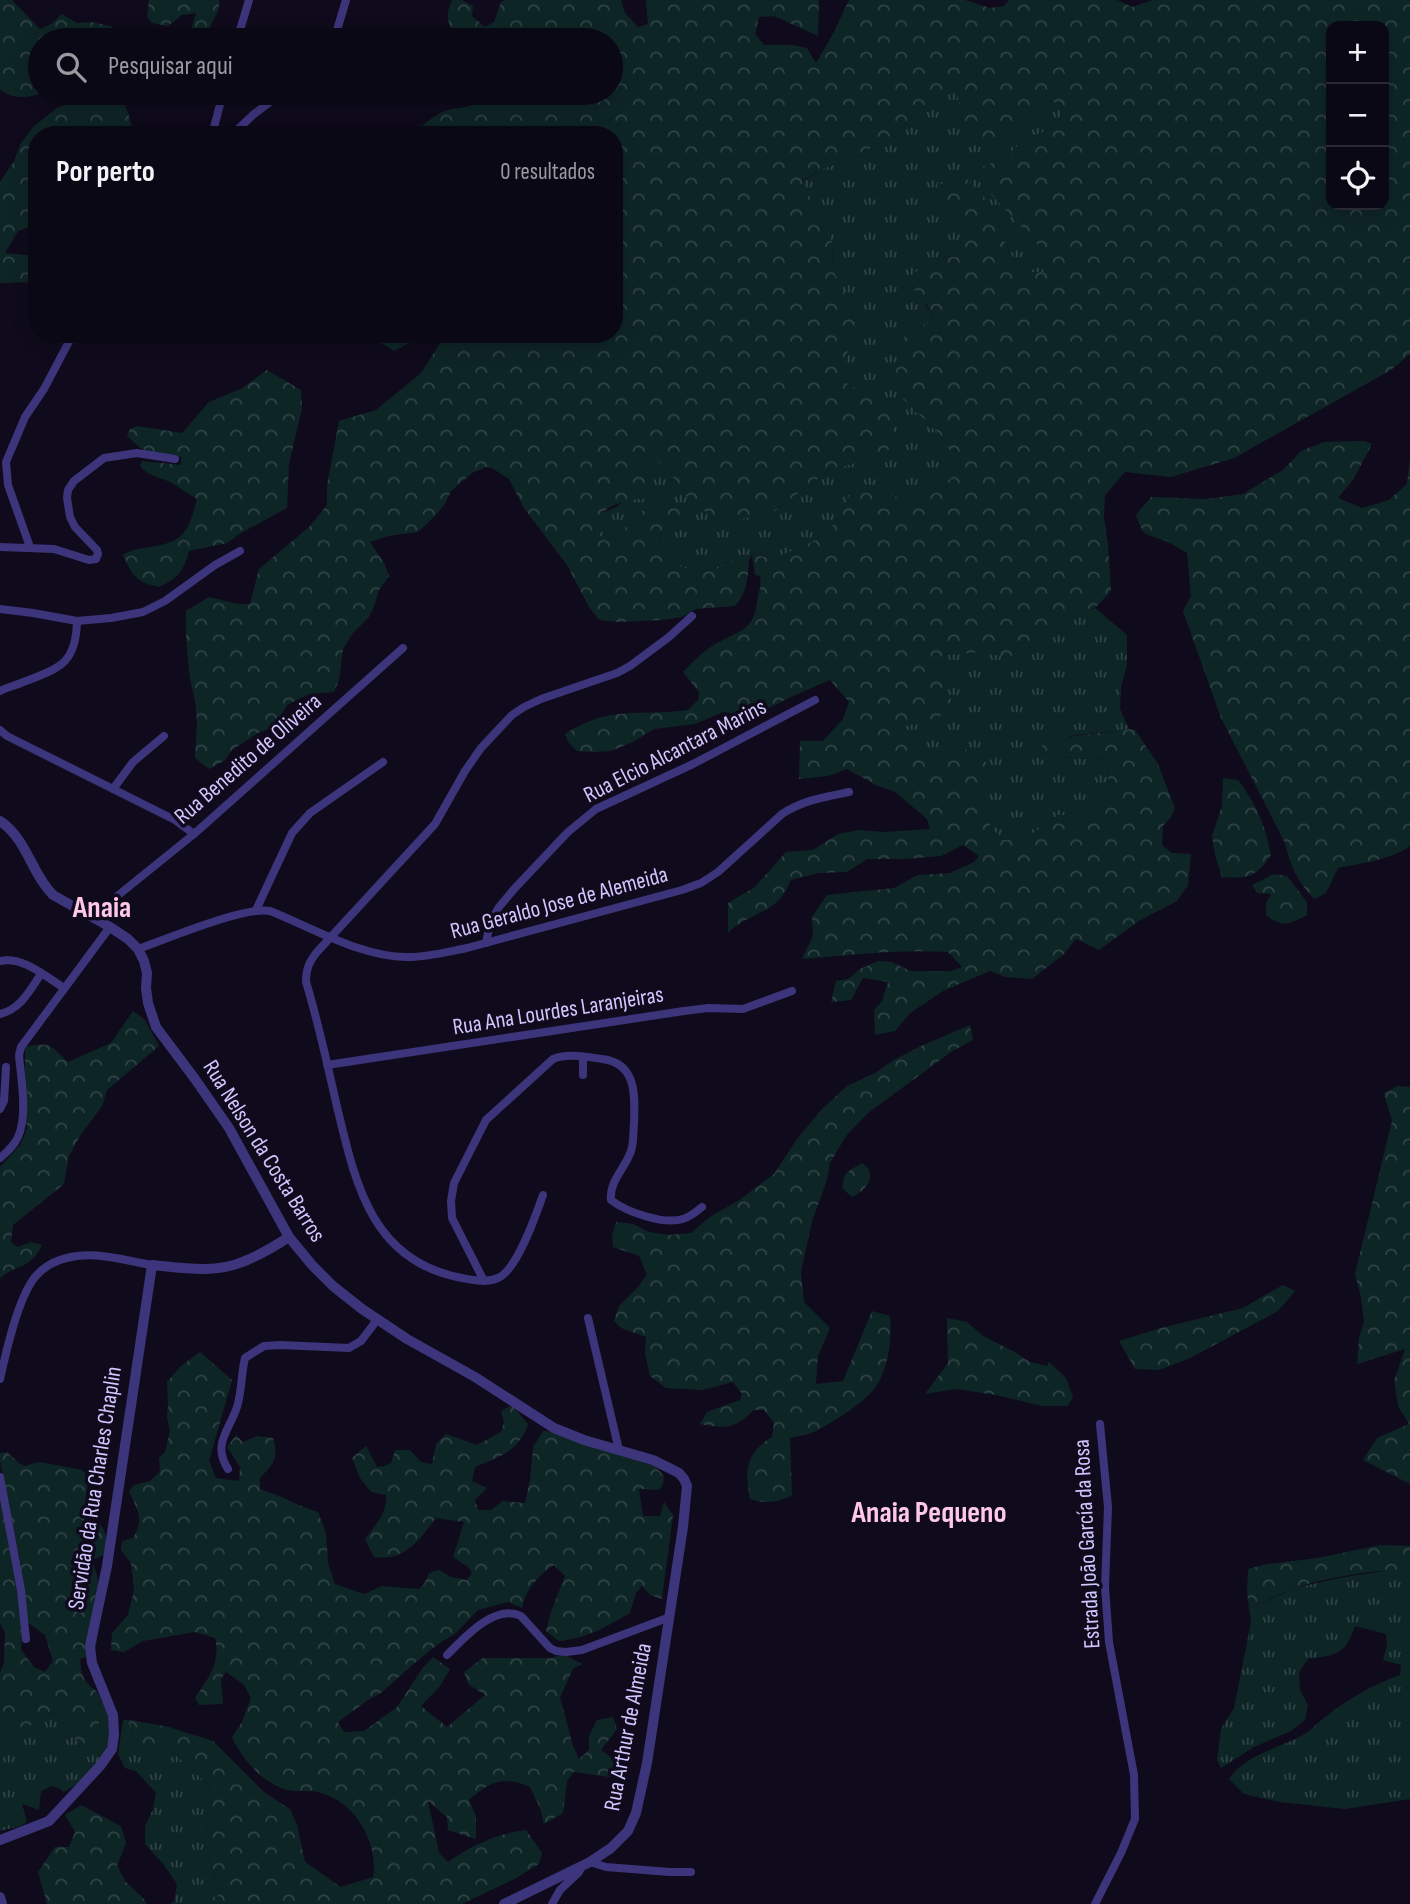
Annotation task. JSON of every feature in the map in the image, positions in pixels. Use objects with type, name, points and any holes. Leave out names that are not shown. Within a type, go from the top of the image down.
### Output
[{"type":"street","points":[[241,28],[249,0]]},
{"type":"street","points":[[338,28],[346,0]]},
{"type":"street","points":[[214,126],[220,105]]},
{"type":"street","points":[[241,126],[266,105]]},
{"type":"street","points":[[0,470],[25,417],[44,389],[68,343]]},
{"type":"street","points":[[0,547],[54,549],[89,560],[96,559],[96,550],[75,527],[70,517],[67,498],[68,490],[74,481],[104,458],[137,453],[175,459]]},
{"type":"street","points":[[6,462],[4,482],[30,547]]},
{"type":"street","points":[[0,609],[76,621],[143,612],[240,551]]},
{"type":"street","points":[[543,1195],[515,1261],[499,1278],[484,1281],[459,1278],[411,1259],[392,1241],[367,1208],[353,1168],[306,982],[306,973],[312,958],[435,824],[481,748],[512,715],[541,699],[630,666],[692,616]]},
{"type":"street","points":[[0,691],[39,676],[70,657],[74,647],[76,621]]},
{"type":"street","name":"Rua Benedito de Oliveira","points":[[116,897],[194,834],[403,648]]},
{"type":"street","name":"Rua Elcio Alcantara Marins","points":[[486,943],[490,923],[499,906],[568,832],[596,809],[694,764],[816,700]]},
{"type":"street","points":[[0,730],[7,736],[175,820],[194,834]]},
{"type":"street","points":[[113,789],[133,762],[164,736]]},
{"type":"street","points":[[0,821],[17,836],[46,888],[53,895],[110,927],[138,949],[256,910],[300,822],[383,762]]},
{"type":"street","name":"Rua Geraldo Jose de Alemeida","points":[[256,910],[270,911],[332,938],[376,952],[407,958],[433,955],[486,943],[701,883],[718,872],[794,806],[849,792]]},
{"type":"street","points":[[0,1158],[18,1138],[21,1128],[23,1117],[19,1055],[24,1041],[110,927]]},
{"type":"street","name":"Rua Nelson da Costa Barros","points":[[138,949],[147,973],[148,1003],[156,1027],[229,1128],[289,1237],[333,1286],[377,1320],[475,1377],[554,1428],[584,1440],[653,1460],[684,1479],[687,1486]]},
{"type":"street","points":[[0,961],[15,960],[24,963],[64,988]]},
{"type":"street","points":[[0,1014],[10,1012],[18,1006],[41,974]]},
{"type":"street","name":"Rua Ana Lourdes Laranjeiras","points":[[327,1065],[684,1011],[708,1008],[743,1009],[792,991]]},
{"type":"street","points":[[484,1281],[452,1218],[452,1192],[459,1171],[486,1120],[500,1105],[562,1055],[613,1060],[624,1067],[629,1075],[634,1092],[632,1147],[624,1167],[612,1184],[611,1200],[632,1212],[671,1221],[688,1217],[702,1207]]},
{"type":"street","points":[[583,1058],[583,1075]]},
{"type":"street","points":[[0,1109],[4,1101],[3,1067],[20,1066]]},
{"type":"street","points":[[0,1379],[14,1322],[33,1279],[45,1267],[62,1259],[101,1256],[152,1265],[205,1269],[226,1267],[244,1261],[289,1237]]},
{"type":"street","name":"Servidão da Rua Charles Chaplin","points":[[0,1840],[49,1821],[108,1756],[113,1743],[113,1715],[90,1654],[107,1566],[152,1265]]},
{"type":"street","points":[[588,1318],[619,1450]]},
{"type":"street","points":[[228,1469],[221,1457],[222,1442],[237,1407],[245,1358],[264,1346],[349,1348],[361,1341],[377,1320]]},
{"type":"street","name":"Estrada João García da Rosa","points":[[1095,1904],[1135,1819],[1134,1775],[1108,1629],[1105,1587],[1108,1507],[1100,1424]]},
{"type":"street","points":[[0,1477],[17,1567],[26,1639]]},
{"type":"street","name":"Rua Arthur de Almeida","points":[[504,1904],[586,1864],[611,1848],[628,1831],[636,1813],[648,1763],[687,1486]]},
{"type":"street","points":[[447,1655],[471,1632],[503,1613],[521,1616],[550,1648],[566,1652],[582,1650],[670,1617]]},
{"type":"street","points":[[552,1904],[561,1890],[586,1864],[691,1872]]},
{"type":"street","points":[[0,1896],[2,1904]]},
{"type":"green space","points":[[0,0],[12,0],[39,28],[28,28],[28,96],[10,95],[0,89]]},
{"type":"green space","points":[[149,0],[219,0],[210,28],[192,28],[196,13],[182,15],[168,26],[152,23],[147,17]]},
{"type":"green space","points":[[452,0],[462,0],[473,6],[472,16],[485,27],[494,22],[501,2],[506,0],[621,0],[625,13],[638,27],[648,24],[646,0],[819,0],[818,36],[774,16],[759,17],[755,34],[764,45],[807,48],[816,63],[849,0],[965,0],[990,8],[1004,6],[1009,0],[1117,0],[1132,7],[1153,0],[1410,0],[1410,354],[1391,370],[1234,458],[1171,477],[1125,472],[1105,495],[1104,518],[1111,591],[1095,608],[1057,617],[1045,639],[1011,658],[981,652],[947,655],[941,676],[955,709],[932,720],[906,726],[906,742],[918,750],[936,752],[972,749],[991,767],[978,794],[990,813],[990,826],[1002,840],[1024,840],[1058,815],[1087,815],[1110,794],[1106,760],[1059,757],[1049,763],[1040,752],[1044,740],[1135,730],[1158,764],[1175,808],[1163,826],[1162,845],[1172,853],[1191,854],[1188,885],[1177,901],[1139,921],[1099,950],[1076,939],[1064,954],[1032,979],[1005,977],[990,971],[943,991],[910,1013],[895,1031],[875,1035],[874,1010],[882,1001],[888,982],[863,978],[851,1000],[831,1002],[836,981],[848,979],[860,969],[878,961],[892,962],[910,971],[952,971],[962,967],[948,952],[930,951],[802,959],[813,936],[812,917],[827,895],[894,888],[918,875],[950,873],[974,862],[979,856],[963,845],[941,856],[867,859],[847,872],[818,873],[791,880],[774,904],[728,933],[728,903],[755,887],[786,852],[813,850],[838,834],[859,830],[884,832],[930,829],[927,819],[895,792],[847,769],[828,776],[799,779],[800,741],[823,741],[843,719],[849,702],[830,680],[753,716],[723,712],[695,724],[654,729],[611,751],[577,751],[565,734],[581,725],[611,715],[688,710],[698,700],[699,692],[683,672],[708,649],[744,629],[755,612],[761,584],[760,576],[755,575],[752,554],[779,556],[825,534],[839,518],[849,496],[867,484],[903,502],[925,499],[949,483],[957,460],[945,440],[895,391],[898,358],[905,336],[935,316],[913,287],[914,273],[934,260],[958,256],[962,225],[940,207],[937,183],[966,178],[996,212],[1003,239],[1014,259],[1029,272],[1047,272],[1052,260],[977,179],[981,168],[1009,154],[1025,139],[1059,126],[1063,105],[1043,99],[1025,116],[1009,139],[985,143],[966,139],[957,93],[938,96],[892,135],[858,156],[822,169],[802,181],[833,244],[832,268],[845,294],[855,327],[840,379],[876,402],[893,421],[895,441],[882,458],[864,460],[828,471],[775,511],[739,520],[715,516],[694,506],[668,468],[635,448],[646,462],[647,498],[611,506],[600,517],[598,536],[619,538],[630,520],[654,503],[674,503],[689,523],[685,527],[671,527],[662,531],[659,541],[667,554],[681,567],[714,570],[739,558],[749,560],[744,590],[735,606],[696,609],[682,617],[662,620],[599,620],[589,607],[567,565],[524,508],[509,479],[486,467],[472,473],[451,491],[445,504],[418,532],[370,542],[389,576],[379,590],[369,617],[353,633],[343,649],[339,680],[334,692],[309,694],[287,705],[274,727],[258,733],[232,750],[224,761],[209,769],[195,758],[197,722],[190,679],[186,611],[209,597],[250,604],[259,569],[309,527],[327,505],[327,485],[339,421],[376,410],[421,373],[440,343],[623,343],[623,126],[423,126],[445,111],[471,105],[623,105],[623,28],[451,28],[448,21]]},
{"type":"green space","points":[[62,14],[77,23],[91,22],[114,28],[42,28]]},
{"type":"green space","points":[[958,92],[962,121],[1009,139],[1025,116],[1043,99],[1063,105],[1059,126],[1025,139],[1009,154],[981,168],[1001,204],[1053,260],[1047,273],[1029,272],[1014,259],[1003,239],[996,212],[940,207],[962,225],[962,241],[958,256],[934,260],[925,305],[935,316],[927,324],[907,333],[913,409],[945,440],[958,460],[949,483],[925,499],[903,502],[867,484],[849,497],[839,518],[825,534],[806,545],[780,556],[752,554],[749,560],[735,559],[714,570],[681,567],[663,548],[659,541],[662,531],[671,527],[685,527],[630,520],[619,538],[598,537],[597,520],[603,513],[623,501],[646,462],[634,447],[668,468],[676,483],[775,511],[828,471],[864,460],[882,458],[851,388],[840,379],[855,327],[845,294],[832,268],[833,244],[802,182],[822,169],[858,156],[892,135],[938,96]]},
{"type":"green space","points":[[64,105],[124,105],[132,126],[34,126]]},
{"type":"green space","points":[[28,134],[28,227],[18,231],[5,253],[28,255],[28,282],[0,283],[0,182],[14,161]]},
{"type":"green space","points":[[381,343],[409,343],[394,351]]},
{"type":"green space","points":[[267,370],[301,390],[302,408],[289,464],[287,508],[227,543],[189,551],[179,574],[171,581],[159,587],[145,583],[132,573],[123,555],[172,542],[179,537],[189,524],[197,499],[140,466],[142,461],[181,465],[181,457],[139,447],[127,436],[130,429],[137,426],[182,433],[209,402],[241,389]]},
{"type":"green space","points":[[1364,441],[1372,444],[1353,480],[1338,498],[1362,508],[1389,500],[1407,484],[1410,458],[1410,846],[1385,858],[1338,868],[1326,893],[1314,899],[1295,873],[1285,843],[1221,718],[1183,611],[1191,596],[1187,553],[1169,542],[1146,534],[1136,515],[1151,497],[1206,499],[1243,494],[1283,470],[1301,451],[1324,442]]},
{"type":"green space","points":[[1095,608],[1127,635],[1127,665],[1121,687],[1120,709],[1129,729],[1069,736],[1059,757],[1106,760],[1110,794],[1087,815],[1058,815],[1024,840],[1002,840],[990,826],[990,813],[978,794],[972,749],[936,752],[918,750],[906,742],[906,725],[932,720],[947,654],[981,652],[1011,658],[1045,639],[1057,617]]},
{"type":"green space","points":[[1223,778],[1238,780],[1245,789],[1269,844],[1271,855],[1261,868],[1245,877],[1222,877],[1215,855],[1212,836],[1222,806]]},
{"type":"green space","points":[[1274,874],[1287,876],[1307,902],[1307,915],[1286,924],[1266,915],[1266,903],[1271,894],[1257,893],[1252,885]]},
{"type":"green space","points":[[133,1011],[145,1020],[159,1046],[107,1090],[102,1106],[69,1156],[64,1184],[13,1225],[11,1242],[18,1247],[31,1242],[42,1245],[28,1263],[0,1278],[0,1167],[20,1145],[27,1129],[25,1047],[40,1044],[50,1046],[68,1062],[111,1043]]},
{"type":"green space","points":[[970,1025],[973,1040],[951,1052],[868,1113],[846,1136],[830,1163],[827,1180],[812,1221],[801,1272],[804,1302],[830,1328],[818,1356],[816,1384],[843,1381],[872,1311],[890,1316],[887,1360],[877,1385],[858,1404],[816,1431],[790,1438],[792,1495],[771,1502],[750,1499],[749,1464],[756,1450],[772,1437],[774,1423],[764,1410],[754,1410],[741,1421],[729,1426],[700,1424],[707,1412],[740,1400],[742,1394],[733,1382],[702,1390],[666,1388],[650,1376],[645,1353],[646,1337],[621,1328],[614,1321],[619,1306],[647,1274],[639,1256],[613,1247],[612,1236],[616,1222],[633,1224],[649,1232],[669,1235],[691,1233],[711,1216],[738,1201],[774,1174],[797,1139],[823,1108],[847,1086],[921,1046]]},
{"type":"green space","points":[[1398,1086],[1410,1087],[1410,1484],[1363,1460],[1377,1438],[1409,1424],[1398,1406],[1394,1381],[1405,1349],[1357,1364],[1359,1338],[1364,1321],[1355,1274],[1392,1121],[1384,1093]]},
{"type":"green space","points":[[862,1163],[870,1172],[869,1182],[862,1191],[852,1197],[843,1189],[844,1179],[847,1173]]},
{"type":"green space","points":[[1283,1285],[1295,1291],[1278,1311],[1190,1358],[1159,1370],[1135,1369],[1119,1341],[1243,1308]]},
{"type":"green space","points":[[947,1318],[967,1322],[983,1336],[1030,1362],[1047,1366],[1049,1362],[1066,1378],[1073,1397],[1068,1406],[1043,1406],[956,1389],[925,1394],[948,1363]]},
{"type":"green space","points":[[200,1352],[232,1380],[209,1461],[216,1478],[239,1481],[240,1467],[227,1447],[236,1435],[243,1442],[257,1436],[273,1438],[275,1456],[260,1478],[260,1489],[318,1512],[326,1533],[328,1563],[335,1584],[364,1594],[382,1586],[419,1589],[429,1573],[439,1570],[451,1577],[467,1580],[472,1573],[453,1557],[464,1522],[436,1518],[403,1553],[385,1558],[374,1557],[365,1539],[383,1513],[386,1495],[371,1492],[360,1478],[352,1458],[366,1446],[377,1467],[391,1463],[395,1450],[410,1450],[421,1462],[432,1464],[436,1444],[446,1434],[477,1445],[501,1432],[504,1423],[501,1411],[512,1405],[528,1424],[519,1441],[508,1452],[475,1467],[472,1481],[487,1488],[475,1500],[478,1510],[491,1510],[503,1501],[525,1503],[533,1447],[543,1431],[559,1432],[650,1461],[664,1476],[659,1490],[639,1489],[643,1516],[660,1516],[664,1502],[673,1515],[662,1599],[650,1595],[642,1586],[636,1593],[630,1613],[588,1635],[559,1641],[546,1631],[565,1576],[554,1565],[534,1583],[522,1608],[508,1602],[478,1610],[456,1633],[438,1644],[381,1693],[338,1722],[344,1732],[364,1731],[397,1707],[433,1657],[450,1669],[440,1686],[421,1706],[447,1727],[485,1695],[468,1684],[464,1672],[483,1658],[552,1658],[563,1654],[582,1664],[573,1669],[560,1697],[573,1746],[579,1759],[589,1750],[589,1736],[597,1720],[613,1717],[617,1729],[601,1750],[611,1757],[618,1774],[610,1777],[573,1772],[567,1781],[563,1813],[544,1824],[530,1787],[512,1781],[490,1785],[469,1800],[476,1816],[476,1839],[448,1830],[447,1817],[428,1801],[439,1853],[448,1862],[485,1841],[526,1830],[542,1853],[539,1864],[462,1904],[212,1904],[219,1894],[205,1843],[211,1797],[208,1784],[170,1750],[140,1748],[132,1735],[130,1720],[169,1727],[213,1741],[265,1793],[290,1809],[297,1825],[305,1862],[341,1887],[373,1877],[374,1864],[368,1838],[362,1826],[344,1805],[321,1793],[284,1789],[268,1781],[241,1753],[232,1737],[242,1722],[251,1698],[244,1685],[226,1672],[221,1679],[223,1704],[199,1705],[195,1698],[215,1663],[215,1638],[195,1632],[143,1641],[124,1652],[111,1650],[112,1633],[128,1615],[134,1590],[131,1563],[121,1550],[122,1541],[133,1538],[139,1525],[137,1509],[129,1491],[134,1485],[150,1481],[160,1472],[159,1458],[165,1452],[170,1431],[167,1417],[167,1382],[181,1366]]},
{"type":"green space","points":[[7,1452],[24,1466],[40,1462],[82,1470],[89,1477],[86,1495],[88,1514],[106,1534],[109,1552],[91,1561],[99,1583],[100,1595],[100,1620],[94,1655],[80,1659],[84,1679],[97,1692],[102,1704],[100,1718],[89,1745],[76,1741],[67,1725],[66,1712],[52,1712],[29,1726],[0,1730],[0,1673],[4,1662],[5,1633],[0,1623],[0,1490],[18,1586],[21,1650],[34,1667],[45,1672],[53,1661],[45,1635],[26,1621],[20,1560],[0,1461],[0,1453]]},
{"type":"green space","points":[[1380,1545],[1410,1546],[1410,1570],[1367,1572],[1322,1580],[1289,1590],[1249,1609],[1248,1569]]},
{"type":"green space","points":[[1390,1570],[1410,1570],[1410,1799],[1345,1809],[1280,1802],[1244,1794],[1229,1779],[1244,1764],[1303,1735],[1351,1699],[1400,1675],[1401,1665],[1383,1660],[1387,1646],[1386,1634],[1355,1626],[1339,1652],[1308,1659],[1299,1672],[1300,1690],[1308,1705],[1305,1720],[1291,1731],[1254,1747],[1221,1768],[1217,1760],[1221,1729],[1234,1708],[1251,1622],[1249,1609],[1295,1588]]},
{"type":"green space","points":[[102,1700],[110,1712],[112,1726],[110,1738],[100,1760],[74,1786],[64,1792],[52,1786],[41,1791],[39,1810],[22,1804],[27,1822],[0,1831],[0,1730],[33,1722],[53,1712],[67,1712],[100,1723]]},
{"type":"green space","points":[[123,1720],[130,1720],[132,1735],[140,1747],[170,1750],[208,1784],[211,1797],[205,1843],[219,1895],[212,1904],[170,1904],[174,1902],[177,1884],[145,1844],[145,1826],[153,1809],[156,1793],[136,1771],[125,1768],[118,1754]]},
{"type":"green space","points":[[81,1805],[121,1826],[126,1843],[117,1866],[126,1882],[147,1904],[47,1904],[38,1872],[55,1847],[69,1847],[75,1832],[65,1815]]},
{"type":"district","name":"Anaia","points":[[102,908]]},
{"type":"district","name":"Anaia Pequeno","points":[[929,1513]]}]
